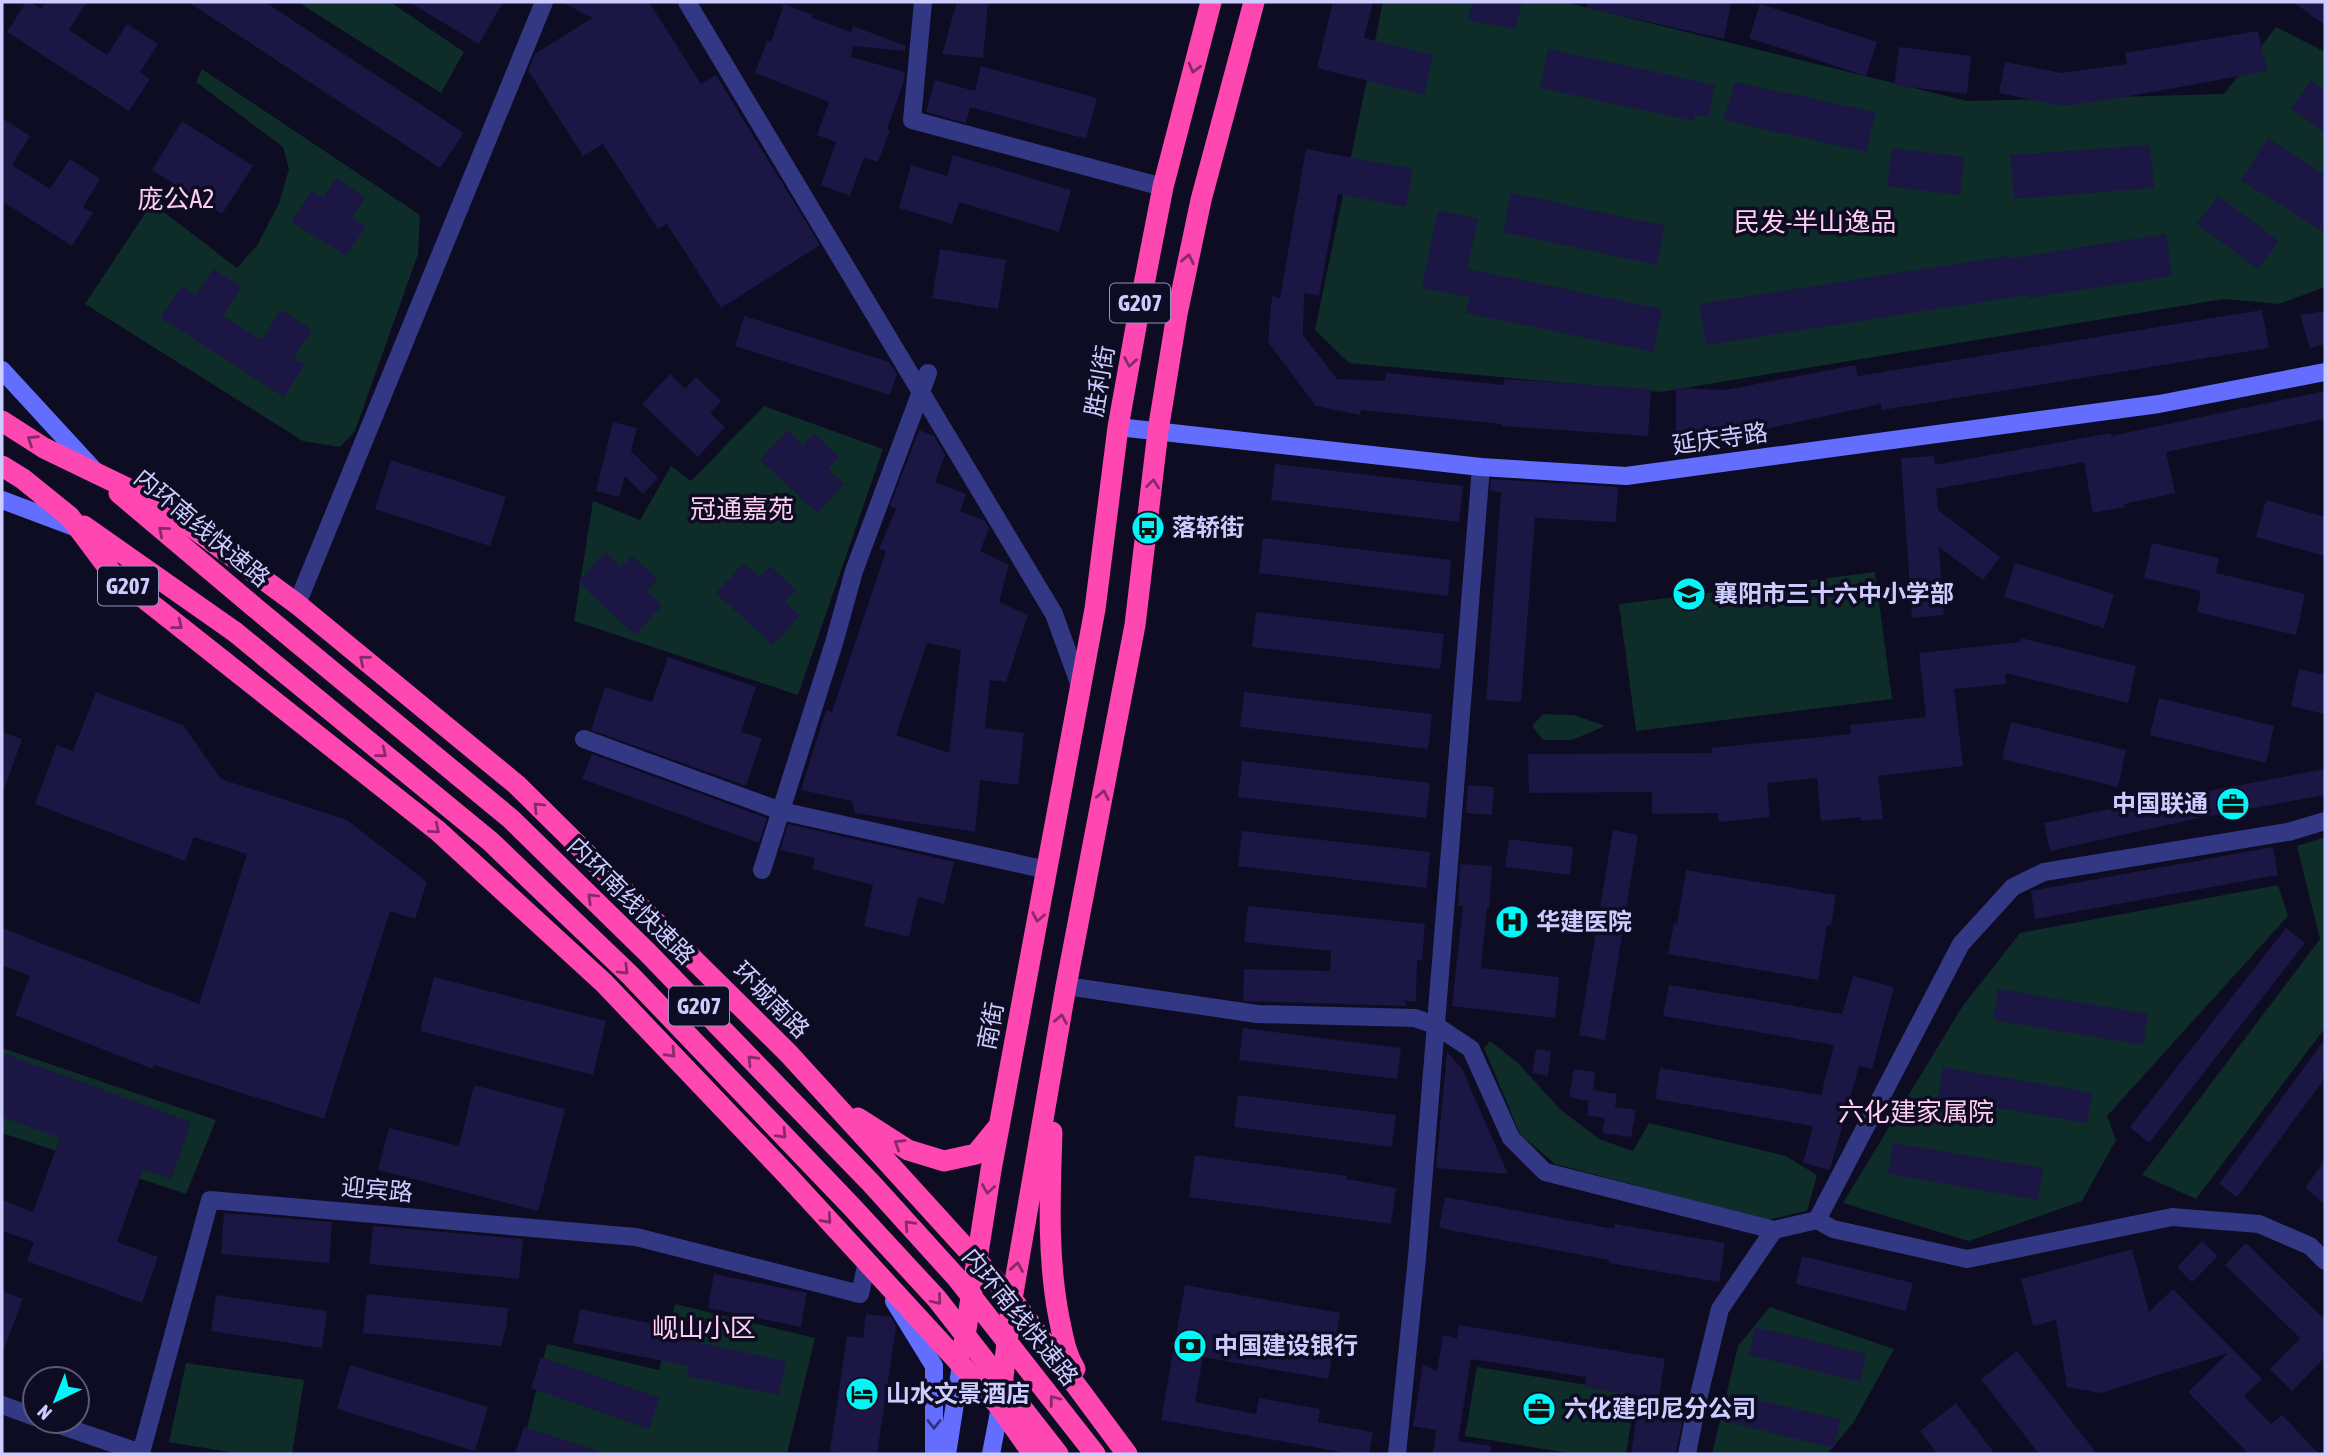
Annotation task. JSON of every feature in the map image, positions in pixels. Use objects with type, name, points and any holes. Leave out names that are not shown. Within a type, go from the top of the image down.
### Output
[{"type":"highway","name":"胜利街","points":[[1095,609],[1118,427],[1163,187],[1211,2]]},
{"type":"highway","points":[[1000,1408],[1012,1299],[1054,1055],[1135,625],[1158,431],[1177,314],[1201,200],[1252,10]]},
{"type":"highway","name":"内环南线快速路","points":[[2,421],[44,448],[162,505],[297,604]]},
{"type":"highway","name":"G207","points":[[2,466],[23,479],[74,523],[235,632],[490,841],[629,975],[852,1207],[937,1299],[1058,1454]]},
{"type":"highway","name":"内环南线快速路","points":[[100,476],[511,819],[648,953],[871,1184],[957,1278],[1095,1454]]},
{"type":"highway","name":"G207","points":[[74,523],[112,573],[438,831],[604,984],[872,1268]]},
{"type":"highway","name":"环城南路","points":[[297,604],[517,785],[789,1054],[1012,1299],[1128,1454]]},
{"type":"highway","name":"南街","points":[[961,1365],[999,1125],[1095,609]]},
{"type":"highway","points":[[1054,1055],[1049,1224],[1053,1284],[1067,1356],[1128,1454]]},
{"type":"highway","points":[[831,1100],[908,1150],[944,1161],[976,1154],[999,1125]]},
{"type":"highway","points":[[872,1268],[1000,1408],[1033,1454]]},
{"type":"street","points":[[297,604],[544,2]]},
{"type":"street","points":[[687,2],[1054,614],[1080,686]]},
{"type":"street","points":[[923,2],[912,120],[1163,187]]},
{"type":"street","points":[[2,370],[100,476]]},
{"type":"street","name":"延庆寺路","points":[[1118,427],[1481,467],[1626,476],[2159,404],[2325,372]]},
{"type":"street","points":[[762,870],[854,571],[928,373]]},
{"type":"street","points":[[1397,1454],[1417,1258],[1481,467]]},
{"type":"street","points":[[2,500],[74,523]]},
{"type":"street","points":[[584,739],[781,811],[1046,870]]},
{"type":"street","points":[[1816,1220],[1961,944],[2012,887],[2044,872],[2288,832],[2325,821]]},
{"type":"street","points":[[1066,986],[1257,1014],[1415,1018],[1436,1025],[1471,1049],[1511,1138],[1545,1172],[1774,1230],[1816,1220],[1833,1229],[1967,1259],[2172,1217],[2259,1224],[2310,1246],[2325,1261]]},
{"type":"street","name":"迎宾路","points":[[89,1435],[141,1453],[210,1200],[636,1237],[860,1294],[872,1268]]},
{"type":"street","points":[[1687,1454],[1720,1309],[1774,1230]]},
{"type":"street","points":[[872,1268],[934,1366],[934,1454]]},
{"type":"street","name":"南街","points":[[947,1454],[961,1365]]},
{"type":"street","points":[[2,1405],[21,1412]]},
{"type":"street","points":[[991,1454],[1000,1408]]},
{"type":"green space","points":[[298,2],[390,2],[464,52],[441,93]]},
{"type":"green space","points":[[1383,2],[1564,2],[1967,101],[2224,94],[2276,27],[2325,52],[2325,287],[2279,304],[2224,299],[1661,392],[1349,363],[1315,330]]},
{"type":"green space","points":[[202,69],[420,215],[418,254],[355,431],[340,447],[303,441],[85,304],[152,203],[237,268],[258,244],[279,203],[289,169],[283,147],[196,82]]},
{"type":"green space","points":[[764,406],[883,449],[798,695],[574,621],[593,501],[640,520],[671,466],[691,481]]},
{"type":"green space","points":[[1875,572],[1892,699],[1636,731],[1619,604]]},
{"type":"green space","points":[[1543,714],[1574,715],[1605,726],[1572,740],[1543,740],[1532,726]]},
{"type":"green space","points":[[2325,837],[2325,1028],[2196,1199],[2142,1175],[2320,939],[2297,846]]},
{"type":"green space","points":[[2278,885],[2288,916],[2107,1116],[2116,1140],[2082,1201],[1969,1241],[1843,1203],[1962,1007],[2020,933]]},
{"type":"green space","points":[[1490,1041],[1517,1062],[1560,1109],[1599,1139],[1633,1151],[1649,1123],[1786,1156],[1817,1175],[1807,1211],[1767,1220],[1555,1164],[1520,1134],[1484,1048]]},
{"type":"green space","points":[[2,1048],[216,1120],[186,1194],[2,1133]]},
{"type":"green space","points":[[675,1304],[815,1338],[787,1454],[521,1454],[547,1344],[659,1370]]},
{"type":"green space","points":[[1770,1307],[1894,1349],[1854,1422],[1827,1454],[1712,1454],[1738,1346]]},
{"type":"green space","points":[[186,1363],[304,1380],[292,1454],[241,1454],[169,1442]]},
{"type":"green space","points":[[1477,1367],[1636,1393],[1626,1454],[1575,1454],[1465,1436]]},
{"type":"building","points":[[26,2],[41,9],[46,2],[87,2],[69,30],[107,55],[127,24],[158,44],[140,72],[150,79],[129,111],[7,32]]},
{"type":"building","points":[[188,2],[265,2],[464,133],[440,168]]},
{"type":"building","points":[[409,2],[503,2],[479,44]]},
{"type":"building","points":[[562,2],[649,2],[701,84],[716,75],[820,245],[721,308],[667,224],[658,229],[603,144],[583,156],[528,70],[535,54],[592,18]]},
{"type":"building","points":[[957,2],[988,2],[983,58],[942,54]]},
{"type":"building","points":[[1333,2],[1373,2],[1364,38],[1433,55],[1424,95],[1317,68]]},
{"type":"building","points":[[1472,2],[1522,2],[1515,29],[1468,20]]},
{"type":"building","points":[[1587,2],[1731,2],[1724,39],[1587,8]]},
{"type":"building","points":[[2293,2],[2325,2],[2325,25]]},
{"type":"building","points":[[784,4],[813,15],[812,18],[851,32],[853,26],[906,46],[905,51],[853,46],[851,57],[905,72],[887,129],[890,130],[878,162],[864,157],[850,196],[821,185],[836,142],[817,135],[829,102],[755,73],[767,41],[771,42]]},
{"type":"building","points":[[1760,4],[1877,42],[1866,76],[1749,38]]},
{"type":"building","points":[[2258,31],[2267,71],[2063,106],[1999,93],[2005,62],[2062,73],[2127,64],[2125,53]]},
{"type":"building","points":[[1899,47],[1971,56],[1967,94],[1894,85]]},
{"type":"building","points":[[1548,49],[1715,85],[1708,117],[1695,115],[1694,121],[1540,88]]},
{"type":"building","points":[[981,66],[1097,98],[1086,139],[970,107],[966,123],[926,112],[935,80],[975,91]]},
{"type":"building","points":[[2311,80],[2325,90],[2325,133],[2291,108]]},
{"type":"building","points":[[1735,82],[1875,112],[1867,152],[1723,120]]},
{"type":"building","points":[[2,118],[30,136],[12,165],[50,189],[70,159],[100,179],[83,207],[93,213],[72,246],[2,201]]},
{"type":"building","points":[[182,121],[253,166],[222,214],[152,170]]},
{"type":"building","points":[[2268,138],[2325,175],[2325,233],[2241,180]]},
{"type":"building","points":[[2150,145],[2154,188],[2014,199],[2010,155]]},
{"type":"building","points":[[1892,148],[1964,157],[1960,195],[1887,186]]},
{"type":"building","points":[[1306,149],[1413,169],[1406,207],[1338,194],[1319,296],[1304,293],[1303,335],[1337,379],[1385,381],[1386,373],[1504,385],[1504,379],[1651,389],[1648,436],[1502,426],[1361,410],[1360,415],[1316,406],[1268,342],[1272,296],[1280,298]]},
{"type":"building","points":[[953,155],[1071,190],[1059,232],[959,202],[952,224],[899,208],[911,165],[947,176]]},
{"type":"building","points":[[336,178],[365,197],[352,218],[366,226],[346,256],[292,222],[312,191],[323,198]]},
{"type":"building","points":[[1511,193],[1665,226],[1657,265],[1503,232]]},
{"type":"building","points":[[2218,196],[2279,241],[2258,269],[2197,224]]},
{"type":"building","points":[[1438,210],[1478,219],[1467,269],[1662,309],[1653,352],[1466,313],[1470,297],[1422,288]]},
{"type":"building","points":[[2166,234],[2172,276],[2028,298],[2027,295],[1706,345],[1699,304]]},
{"type":"building","points":[[940,249],[1006,260],[998,309],[932,298]]},
{"type":"building","points":[[213,269],[242,287],[223,316],[262,340],[281,310],[312,330],[294,358],[305,364],[284,397],[161,318],[182,286],[196,295]]},
{"type":"building","points":[[2262,310],[2269,348],[1882,410],[1881,404],[1733,436],[1676,435],[1676,388],[1726,390],[1855,365],[1858,376]]},
{"type":"building","points":[[2325,311],[2325,344],[2310,348],[2300,315]]},
{"type":"building","points":[[744,316],[889,362],[897,374],[890,395],[735,346]]},
{"type":"building","points":[[670,374],[685,389],[696,377],[721,401],[710,413],[725,427],[698,457],[642,404]]},
{"type":"building","points":[[2325,391],[2325,419],[2166,452],[2175,493],[2124,504],[2125,507],[2093,513],[2084,462],[1936,489],[1938,510],[2000,557],[1983,580],[1939,547],[1944,615],[1912,618],[1901,458],[1934,456],[1935,465],[2111,433],[2111,436]]},
{"type":"building","points":[[613,422],[637,428],[631,451],[658,478],[643,494],[625,476],[619,497],[596,491]]},
{"type":"building","points":[[788,430],[803,445],[814,433],[839,457],[828,469],[844,484],[817,513],[760,460]]},
{"type":"building","points":[[919,430],[934,436],[945,455],[935,482],[966,494],[960,511],[985,521],[989,528],[980,551],[1009,565],[999,602],[1028,615],[1006,682],[990,680],[985,728],[1024,733],[1018,785],[980,780],[975,832],[855,813],[852,801],[801,790],[826,710],[832,712],[886,551],[879,549],[896,509],[890,506]],"holes":[[[927,643],[961,650],[949,753],[896,735]]]},
{"type":"building","points":[[391,460],[506,497],[490,546],[375,509]]},
{"type":"building","points":[[1275,464],[1463,486],[1459,522],[1271,500]]},
{"type":"building","points":[[1491,479],[1618,487],[1616,522],[1535,518],[1521,702],[1486,700],[1501,492],[1490,491]]},
{"type":"building","points":[[2266,500],[2325,517],[2325,556],[2256,537]]},
{"type":"building","points":[[1263,538],[1451,560],[1448,596],[1259,573]]},
{"type":"building","points":[[2152,543],[2219,558],[2216,573],[2305,594],[2296,635],[2197,612],[2201,591],[2144,578]]},
{"type":"building","points":[[606,552],[621,567],[632,556],[658,579],[647,591],[662,605],[635,635],[578,582]]},
{"type":"building","points":[[744,563],[759,577],[770,566],[796,590],[785,602],[800,616],[773,645],[716,593]]},
{"type":"building","points":[[2015,563],[2114,594],[2104,628],[2004,597]]},
{"type":"building","points":[[1256,612],[1444,634],[1440,669],[1252,647]]},
{"type":"building","points":[[2021,638],[2136,666],[2128,703],[2005,673],[2006,684],[1954,689],[1963,766],[1878,776],[1883,819],[1861,821],[1861,817],[1821,821],[1817,778],[1767,783],[1770,817],[1719,822],[1718,813],[1652,814],[1652,792],[1529,793],[1528,754],[1712,753],[1711,748],[1851,734],[1850,725],[1926,717],[1919,653],[2020,642]]},
{"type":"building","points":[[668,657],[756,687],[741,732],[762,738],[746,786],[591,730],[605,687],[652,702]]},
{"type":"building","points":[[2299,669],[2325,675],[2325,714],[2291,706]]},
{"type":"building","points":[[96,692],[183,725],[221,779],[347,820],[427,882],[415,919],[390,911],[324,1119],[154,1065],[153,1069],[15,1015],[30,976],[2,965],[2,928],[199,1004],[247,854],[194,837],[185,861],[35,804],[57,745],[73,751]]},
{"type":"building","points":[[1244,692],[1432,714],[1428,749],[1240,727]]},
{"type":"building","points":[[2159,698],[2274,726],[2266,763],[2150,735]]},
{"type":"building","points":[[2011,722],[2126,750],[2118,787],[2002,759]]},
{"type":"building","points":[[2,732],[22,739],[4,790],[2,790]]},
{"type":"building","points":[[592,754],[767,818],[759,843],[582,779]]},
{"type":"building","points":[[1242,761],[1430,783],[1426,818],[1238,797]]},
{"type":"building","points":[[2325,769],[2325,795],[2199,818],[2050,851],[2044,823],[2170,796]]},
{"type":"building","points":[[1468,785],[1494,787],[1492,815],[1466,813]]},
{"type":"building","points":[[788,824],[954,862],[944,904],[918,897],[909,937],[864,926],[873,885],[812,869],[815,858],[780,850]]},
{"type":"building","points":[[1613,830],[1638,835],[1605,1040],[1579,1035]]},
{"type":"building","points":[[1242,831],[1430,852],[1426,888],[1238,866]]},
{"type":"building","points":[[1509,839],[1573,847],[1570,875],[1505,867]]},
{"type":"building","points":[[2273,847],[2278,875],[2035,919],[2031,891]]},
{"type":"building","points":[[1460,864],[1492,866],[1481,968],[1559,977],[1555,1018],[1452,1006],[1463,906],[1458,906]]},
{"type":"building","points":[[1686,870],[1836,895],[1831,926],[1827,925],[1818,980],[1668,954],[1674,923],[1677,924]]},
{"type":"building","points":[[1248,906],[1425,924],[1422,960],[1417,960],[1416,1002],[1403,1000],[1408,1006],[1243,1001],[1244,969],[1330,971],[1331,951],[1244,942]]},
{"type":"building","points":[[2286,928],[2305,943],[2149,1143],[2130,1127]]},
{"type":"building","points":[[1853,976],[1894,987],[1872,1069],[1859,1066],[1830,1170],[1803,1163],[1813,1126],[1655,1099],[1660,1068],[1821,1095],[1834,1045],[1663,1016],[1669,985],[1842,1014]]},
{"type":"building","points":[[434,977],[606,1021],[593,1075],[420,1031]]},
{"type":"building","points":[[1998,989],[2148,1014],[2143,1045],[1993,1020]]},
{"type":"building","points":[[1243,1028],[1401,1048],[1397,1079],[1239,1060]]},
{"type":"building","points":[[2325,1039],[2325,1078],[2237,1197],[2219,1184]]},
{"type":"building","points":[[1536,1049],[1551,1051],[1548,1076],[1532,1073]]},
{"type":"building","points":[[1447,1052],[1462,1069],[1508,1174],[1436,1168]]},
{"type":"building","points":[[2,1053],[191,1122],[171,1179],[143,1169],[117,1242],[158,1257],[142,1303],[27,1261],[34,1242],[2,1231],[2,1200],[33,1212],[60,1138],[2,1117]]},
{"type":"building","points":[[1943,1067],[2093,1093],[2087,1123],[1938,1098]]},
{"type":"building","points":[[1574,1069],[1595,1072],[1593,1090],[1617,1094],[1615,1107],[1636,1110],[1631,1137],[1602,1133],[1605,1118],[1587,1115],[1589,1101],[1569,1097]]},
{"type":"building","points":[[474,1085],[565,1109],[538,1211],[378,1170],[389,1128],[459,1146]]},
{"type":"building","points":[[1238,1095],[1396,1115],[1392,1147],[1234,1127]]},
{"type":"building","points":[[1893,1143],[2043,1168],[2038,1200],[1888,1174]]},
{"type":"building","points":[[1195,1155],[1347,1176],[1347,1179],[1396,1188],[1391,1224],[1189,1197]]},
{"type":"building","points":[[2325,1160],[2325,1204],[2305,1188]]},
{"type":"building","points":[[1445,1197],[1614,1229],[1615,1224],[1725,1243],[1719,1282],[1609,1263],[1609,1260],[1439,1228]]},
{"type":"building","points":[[224,1213],[332,1222],[329,1263],[221,1254]]},
{"type":"building","points":[[373,1226],[523,1239],[519,1279],[369,1264]]},
{"type":"building","points":[[2202,1241],[2218,1256],[2192,1282],[2177,1267]]},
{"type":"building","points":[[2246,1243],[2325,1320],[2325,1357],[2292,1391],[2270,1369],[2300,1338],[2225,1265]]},
{"type":"building","points":[[2132,1249],[2149,1312],[2173,1289],[2262,1379],[2244,1396],[2271,1424],[2282,1415],[2319,1454],[2249,1454],[2188,1392],[2228,1353],[2101,1393],[2067,1387],[2056,1320],[2033,1326],[2021,1279]]},
{"type":"building","points":[[1802,1256],[1913,1283],[1906,1311],[1796,1284]]},
{"type":"building","points":[[714,1274],[807,1293],[801,1327],[708,1308]]},
{"type":"building","points":[[1185,1285],[1340,1313],[1328,1379],[1203,1357],[1195,1402],[1256,1414],[1259,1398],[1320,1409],[1318,1422],[1373,1432],[1369,1454],[1353,1454],[1161,1420]]},
{"type":"building","points":[[2,1291],[23,1299],[3,1351],[2,1351]]},
{"type":"building","points":[[367,1294],[508,1308],[501,1346],[363,1333]]},
{"type":"building","points":[[216,1295],[327,1311],[322,1348],[211,1331]]},
{"type":"building","points":[[580,1309],[673,1328],[671,1337],[786,1361],[779,1395],[687,1376],[689,1366],[573,1343]]},
{"type":"building","name":"山水文景酒店","points":[[866,1314],[891,1317],[896,1327],[877,1454],[830,1451],[847,1336],[863,1338]]},
{"type":"building","points":[[1459,1325],[1665,1359],[1658,1403],[1685,1407],[1676,1454],[1631,1454],[1640,1396],[1585,1387],[1586,1377],[1471,1359],[1458,1441],[1491,1446],[1490,1454],[1433,1454],[1436,1430],[1413,1426],[1423,1364],[1437,1371],[1443,1335],[1457,1338]]},
{"type":"building","points":[[1755,1327],[1866,1354],[1860,1382],[1749,1355]]},
{"type":"building","points":[[2017,1351],[2097,1454],[2039,1454],[1981,1379]]},
{"type":"building","points":[[541,1357],[660,1398],[649,1429],[531,1388]]},
{"type":"building","points":[[350,1365],[488,1407],[475,1451],[337,1409]]},
{"type":"building","points":[[1730,1393],[1841,1420],[1834,1448],[1723,1421]]},
{"type":"building","points":[[1956,1403],[1995,1454],[1937,1454],[1920,1431]]},
{"type":"building","points":[[524,1427],[599,1451],[599,1454],[515,1454]]},
{"type":"place","name":"落轿街","points":[[1148,528]]},
{"type":"place","name":"襄阳市三十六中小学部","points":[[1689,594]]},
{"type":"place","name":"中国联通","points":[[2233,804]]},
{"type":"place","name":"华建医院","points":[[1512,922]]},
{"type":"place","name":"中国建设银行","points":[[1190,1346]]},
{"type":"place","name":"山水文景酒店","points":[[862,1394]]},
{"type":"place","name":"六化建印尼分公司","points":[[1539,1409]]},
{"type":"district","name":"庞公A2","points":[[176,199]]},
{"type":"district","name":"民发-半山逸品","points":[[1815,222]]},
{"type":"district","name":"冠通嘉苑","points":[[742,509]]},
{"type":"district","name":"六化建家属院","points":[[1916,1112]]},
{"type":"district","name":"岘山小区","points":[[704,1328]]}]
